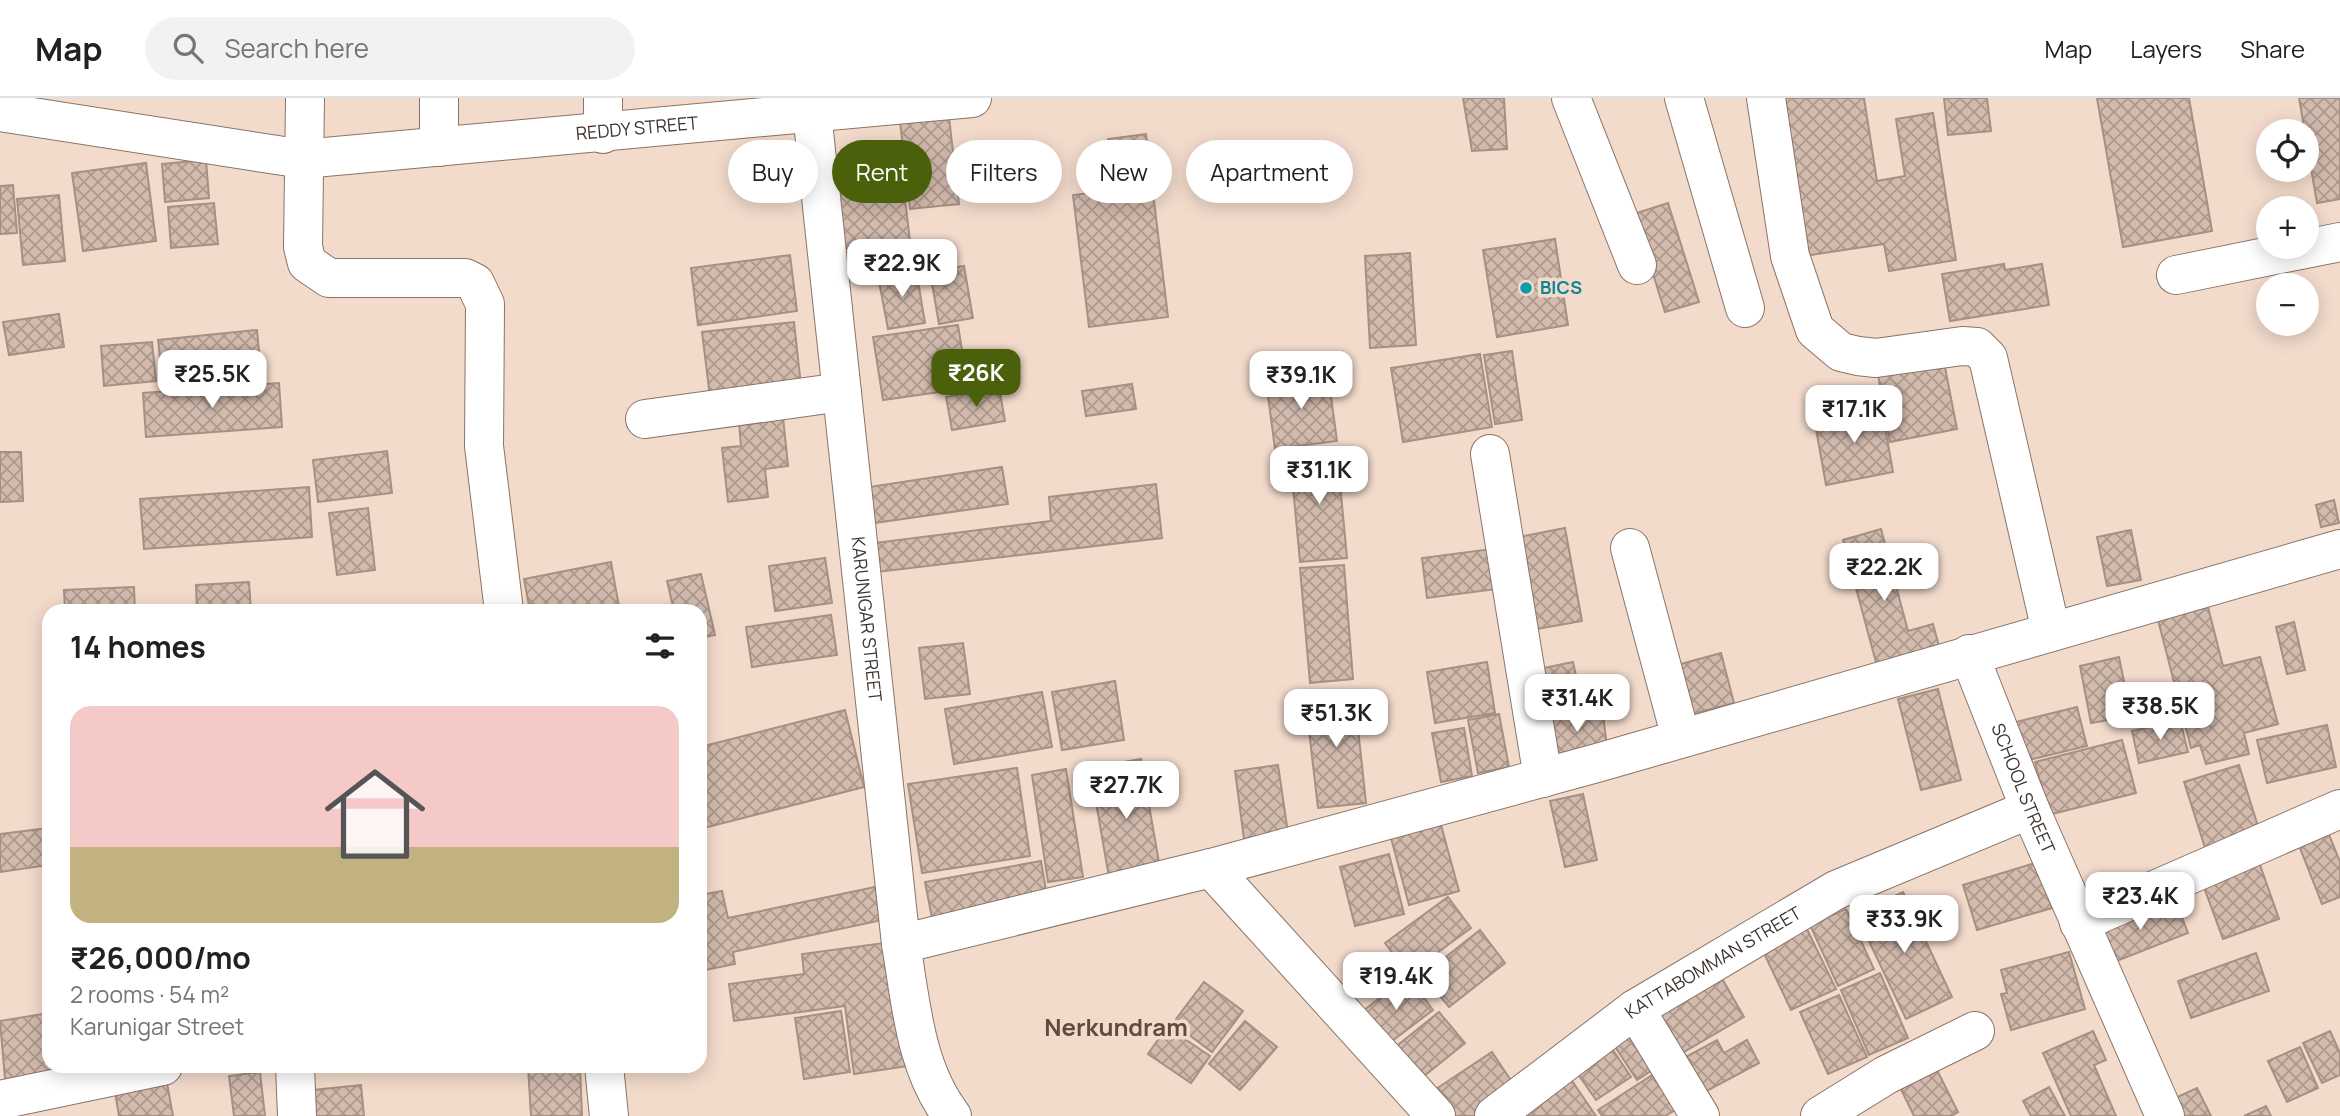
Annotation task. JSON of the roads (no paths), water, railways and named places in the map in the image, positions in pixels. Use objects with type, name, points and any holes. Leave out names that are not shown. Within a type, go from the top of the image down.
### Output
[{"type":"street","points":[[305,98],[303,247],[307,263],[329,278],[349,280],[465,278],[475,283],[485,303],[484,446],[503,604]]},
{"type":"street","points":[[439,98],[439,147]]},
{"type":"street","name":"REDDY STREET","points":[[0,112],[97,112],[303,159],[439,147],[603,116],[712,110],[812,113],[972,98]]},
{"type":"street","points":[[1571,98],[1637,265]]},
{"type":"street","points":[[1685,98],[1745,308]]},
{"type":"street","points":[[1766,98],[1790,256],[1815,330],[1841,352],[1858,356],[1876,358],[1962,346],[1977,347],[1988,358],[2051,631]]},
{"type":"street","name":"KARUNIGAR STREET","points":[[812,113],[901,944],[919,1048],[938,1098],[952,1116]]},
{"type":"street","points":[[2176,275],[2340,242]]},
{"type":"street","points":[[645,419],[842,392]]},
{"type":"street","points":[[1490,454],[1543,778]]},
{"type":"street","points":[[1630,548],[1681,738]]},
{"type":"street","points":[[901,944],[1212,868],[1543,778],[2340,549]]},
{"type":"street","name":"SCHOOL STREET","points":[[1969,654],[2030,810],[2165,1116]]},
{"type":"street","points":[[2080,923],[2340,809]]},
{"type":"street","name":"KATTABOMMAN STREET","points":[[1494,1116],[1635,1009],[1836,890],[2030,810]]},
{"type":"street","points":[[1212,868],[1436,1116]]},
{"type":"street","points":[[1635,1009],[1700,1116]]},
{"type":"street","points":[[1820,1116],[1886,1075],[1975,1031]]},
{"type":"street","points":[[0,1100],[129,1073]]},
{"type":"street","points":[[295,1073],[297,1116]]},
{"type":"street","points":[[605,1073],[609,1116]]},
{"type":"place","name":"BICS","points":[[1526,288]]},
{"type":"district","name":"Nerkundram","points":[[1116,1028]]}]
